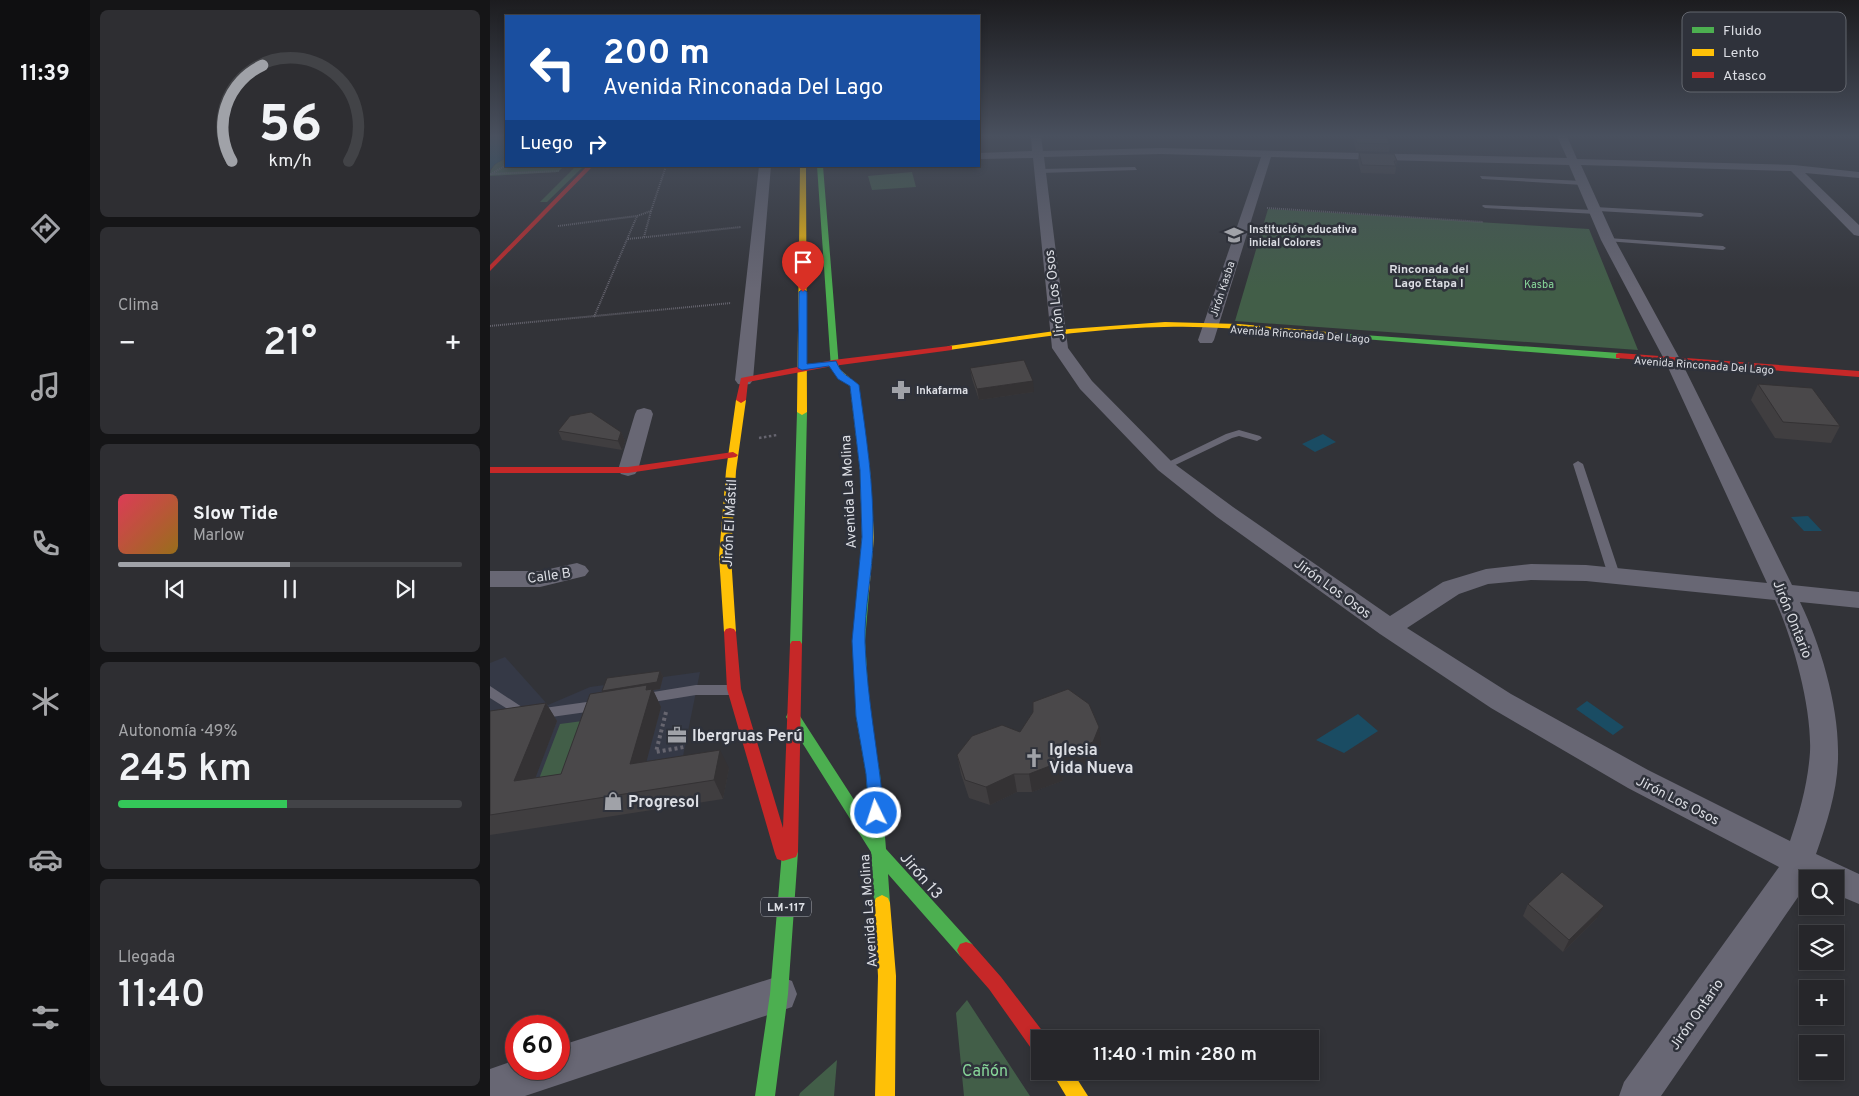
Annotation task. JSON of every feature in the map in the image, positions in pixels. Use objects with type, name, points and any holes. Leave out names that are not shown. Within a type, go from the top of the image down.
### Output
[{"type":"main road","points":[[492,265],[569,187]]},
{"type":"main road","name":"Avenida La Molina","points":[[820,187],[833,363],[837,378],[854,385],[865,470],[868,537],[859,641],[863,716],[873,774],[888,976],[885,1096]]},
{"type":"main road","name":"LM-117","points":[[765,1096],[779,994],[789,873],[802,383],[803,190]]},
{"type":"main road","points":[[539,204],[554,203]]},
{"type":"main road","name":"Avenida Rinconada Del Lago","points":[[742,385],[802,368],[833,363],[1060,344],[1142,325],[1210,325],[1676,372],[1859,374]]},
{"type":"main road","points":[[1192,339],[1211,340]]},
{"type":"main road","points":[[837,378],[860,375]]},
{"type":"main road","points":[[742,385],[767,388]]},
{"type":"main road","name":"Jirón El Mástil","points":[[742,385],[733,455],[727,472],[725,556],[734,690],[789,873]]},
{"type":"main road","points":[[490,470],[618,473],[733,455]]},
{"type":"main road","name":"Jirón 13","points":[[793,717],[879,852],[995,983],[1031,1032]]},
{"type":"main road","points":[[1066,1080],[1078,1096]]},
{"type":"street","name":"Jirón El Mástil","points":[[742,385],[753,301],[762,187]]},
{"type":"street","name":"Jirón Los Osos","points":[[1042,187],[1060,344],[1071,366],[1101,403],[1166,466],[1224,512],[1389,628],[1501,701],[1584,750],[1815,870]]},
{"type":"street","name":"Jirón Kasba","points":[[1211,340],[1210,325],[1255,187]]},
{"type":"street","name":"Jirón Ontario","points":[[1585,187],[1608,240],[1676,372],[1784,592],[1803,639],[1811,666],[1822,722],[1824,750],[1821,782],[1814,815],[1798,862],[1786,886],[1638,1096]]},
{"type":"street","points":[[1813,187],[1859,232]]},
{"type":"street","points":[[618,473],[644,414]]},
{"type":"street","name":"Calle B","points":[[490,579],[540,579],[577,571]]},
{"type":"street","points":[[1389,628],[1451,588],[1486,577],[1531,572],[1614,575],[1859,600]]},
{"type":"street","name":"Jirón Los Osos","points":[[1844,883],[1859,889]]},
{"type":"street","points":[[570,1061],[779,994]]},
{"type":"street","points":[[490,1088],[515,1080]]},
{"type":"lane","points":[[1484,206],[1701,216]]},
{"type":"lane","points":[[1608,240],[1723,248]]},
{"type":"lane","points":[[1166,466],[1229,436],[1239,433],[1257,438]]},
{"type":"lane","points":[[1578,464],[1614,575]]},
{"type":"lane","points":[[508,719],[696,690],[734,690]]},
{"type":"lane","points":[[490,691],[526,716]]},
{"type":"path","points":[[644,237],[659,187]]},
{"type":"path","points":[[1249,206],[1492,222]]},
{"type":"path","points":[[528,230],[637,216],[651,211]]},
{"type":"path","points":[[594,317],[637,216]]},
{"type":"path","points":[[627,239],[758,225]]},
{"type":"path","points":[[490,326],[753,301]]},
{"type":"shaded area","points":[[505,657],[548,705],[590,687],[700,672],[679,776],[490,805],[490,663]]},
{"type":"green space","points":[[555,187],[562,187],[547,202],[540,202]]},
{"type":"green space","points":[[871,187],[914,187],[872,190]]},
{"type":"green space","name":"Kasba","points":[[1268,209],[1589,229],[1638,350],[1235,321]]},
{"type":"green space","points":[[590,720],[566,786],[534,792],[560,724]]},
{"type":"green space","name":"Cañón","points":[[967,1000],[1030,1096],[964,1096],[956,1013]]},
{"type":"green space","points":[[837,1060],[834,1096],[799,1096],[800,1093]]},
{"type":"water","points":[[1323,434],[1336,442],[1315,452],[1302,444]]},
{"type":"water","points":[[1808,516],[1822,531],[1804,531],[1791,517]]},
{"type":"water","points":[[1587,701],[1624,727],[1613,735],[1576,709]]},
{"type":"water","points":[[1358,714],[1378,731],[1344,753],[1316,740]]},
{"type":"building","points":[[1024,360],[1033,381],[977,389],[970,368]]},
{"type":"building","points":[[1758,384],[1812,388],[1840,426],[1783,422]]},
{"type":"building","points":[[591,412],[621,432],[618,441],[558,431],[570,416]]},
{"type":"building","points":[[660,671],[657,682],[602,691],[607,678]]},
{"type":"building","points":[[647,685],[646,690],[652,689],[630,764],[720,750],[714,780],[490,815],[490,711],[546,703],[514,781],[561,774],[590,694]]},
{"type":"building","name":"Iglesia Vida Nueva","points":[[1068,689],[1089,704],[1099,727],[1093,742],[1062,754],[1060,762],[1029,774],[1014,774],[986,787],[965,780],[957,755],[972,736],[1002,725],[1020,732],[1033,712],[1033,702]]},
{"type":"building","points":[[1562,872],[1604,906],[1569,940],[1528,904]]},
{"type":"traffic: fast","points":[[822,187],[835,368]]},
{"type":"traffic: fast","points":[[1338,335],[1619,356]]},
{"type":"traffic: fast","points":[[796,644],[802,412]]},
{"type":"traffic: fast","points":[[863,593],[859,641],[863,717],[873,774],[882,903]]},
{"type":"traffic: fast","points":[[793,717],[879,852],[966,950]]},
{"type":"traffic: fast","points":[[765,1096],[779,994],[790,852]]},
{"type":"traffic: slow","points":[[802,412],[803,187]]},
{"type":"traffic: slow","points":[[949,348],[1069,332],[1165,324],[1239,327],[1338,335]]},
{"type":"traffic: slow","points":[[835,368],[841,376],[854,385],[865,470],[868,537],[863,593]]},
{"type":"traffic: slow","points":[[730,632],[725,556],[731,471],[741,400]]},
{"type":"traffic: slow","points":[[882,903],[887,976],[885,1096]]},
{"type":"traffic: slow","points":[[1066,1080],[1078,1096]]},
{"type":"traffic: jam","points":[[490,269],[569,187]]},
{"type":"traffic: jam","points":[[741,400],[744,380],[833,363],[949,348]]},
{"type":"traffic: jam","points":[[1619,356],[1859,374]]},
{"type":"traffic: jam","points":[[490,470],[628,470],[733,455]]},
{"type":"traffic: jam","points":[[730,632],[734,689],[783,854]]},
{"type":"traffic: jam","points":[[790,852],[796,644]]},
{"type":"traffic: jam","points":[[966,950],[995,983],[1031,1032]]},
{"type":"place","name":"Institución educativa inicial Colores","points":[[1234,235]]},
{"type":"place","name":"Inkafarma","points":[[901,390]]},
{"type":"place","name":"Ibergruas Perú","points":[[677,735]]},
{"type":"place","name":"Iglesia Vida Nueva","points":[[1034,758]]},
{"type":"place","name":"Progresol","points":[[613,801]]},
{"type":"district","name":"Rinconada del Lago Etapa I","points":[[1429,276]]},
{"type":"route","points":[[803,292],[802,368],[833,363],[834,369],[842,378],[854,385],[860,424],[865,470],[868,537],[859,641],[863,716],[873,774],[876,813]]}]
